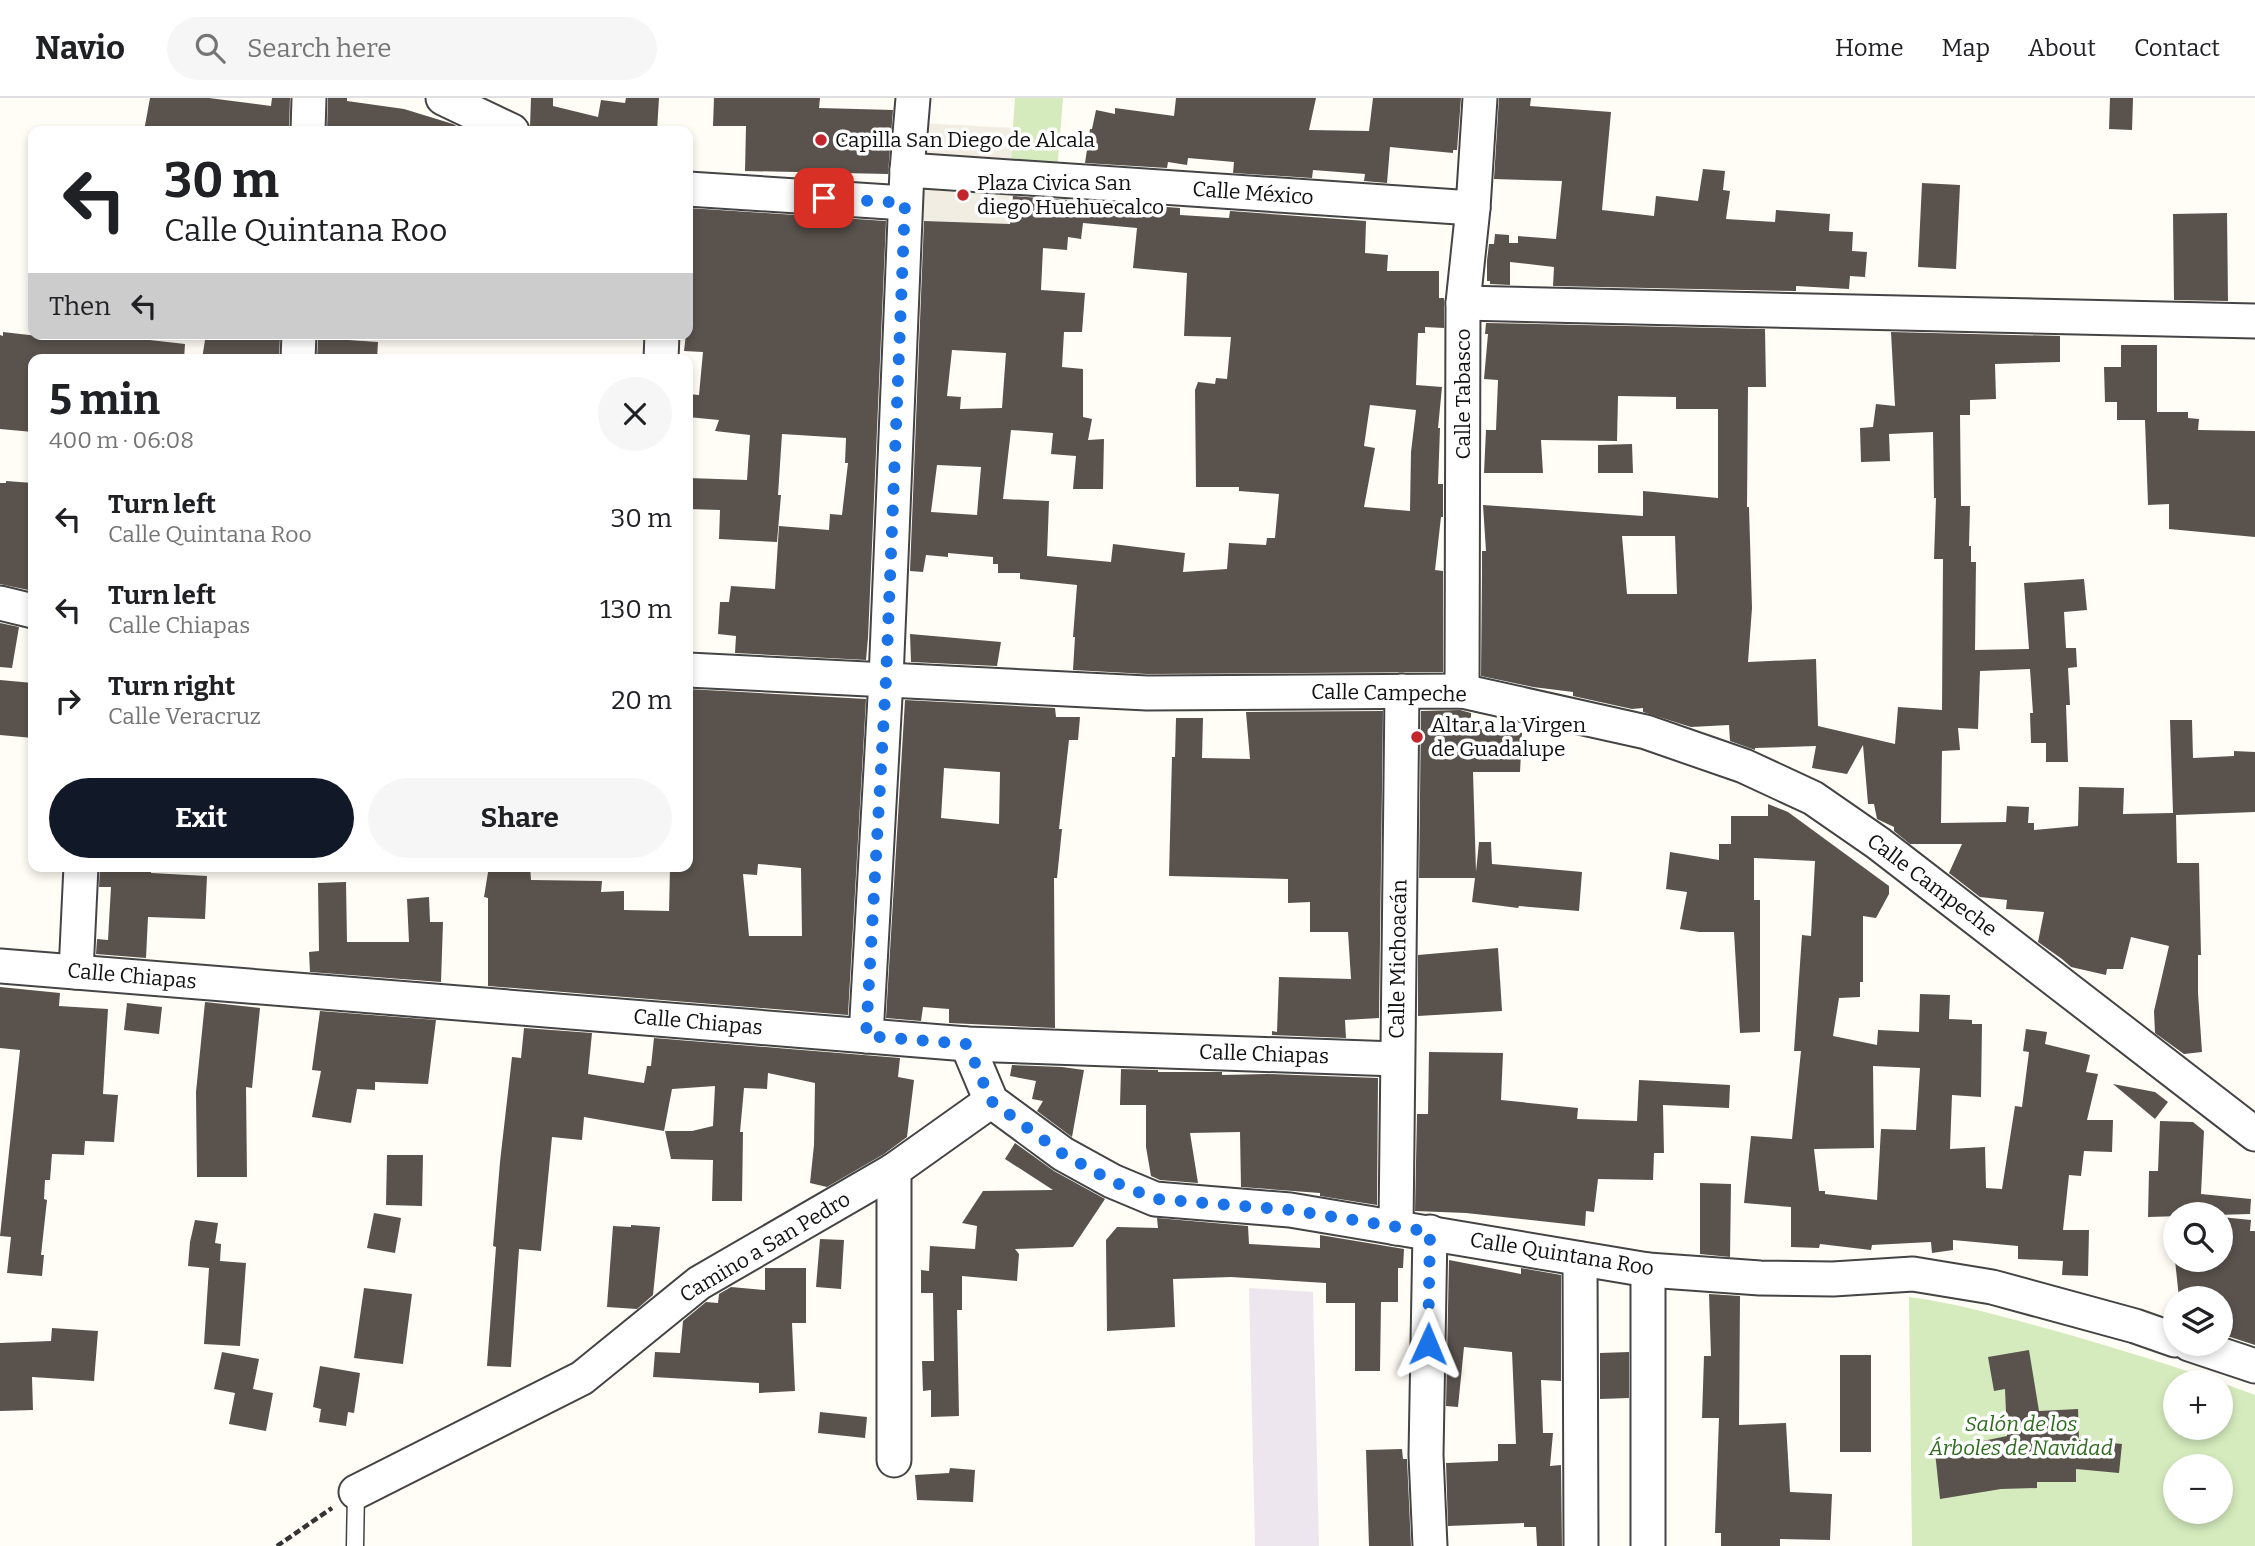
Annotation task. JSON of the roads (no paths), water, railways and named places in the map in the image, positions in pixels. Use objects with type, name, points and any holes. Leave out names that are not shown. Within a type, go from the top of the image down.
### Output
[{"type":"street","points":[[308,126],[309,98]]},
{"type":"street","points":[[443,98],[502,126]]},
{"type":"street","points":[[866,1036],[886,679],[905,203],[913,98]]},
{"type":"street","name":"Calle Tabasco","points":[[1462,691],[1463,303],[1473,208],[1480,98]]},
{"type":"street","name":"Calle México","points":[[907,170],[1473,208]]},
{"type":"street","points":[[693,189],[905,203]]},
{"type":"street","points":[[1463,303],[2255,321]]},
{"type":"street","points":[[0,603],[28,610]]},
{"type":"street","name":"Calle Campeche","points":[[693,670],[1147,693],[1462,691],[1646,732],[1744,766],[1813,798],[1878,843],[2255,1134]]},
{"type":"street","name":"Calle Michoacán","points":[[1395,1228],[1402,691]]},
{"type":"street","points":[[76,972],[81,872]]},
{"type":"street","name":"Calle Chiapas","points":[[0,966],[967,1044],[1396,1059]]},
{"type":"street","points":[[967,1044],[991,1101]]},
{"type":"street","name":"Camino a San Pedro","points":[[356,1492],[582,1378],[699,1283],[894,1170],[991,1101]]},
{"type":"street","name":"Calle Quintana Roo","points":[[991,1101],[1063,1154],[1112,1181],[1155,1199],[1290,1210],[1648,1270],[1760,1278],[1833,1279],[1913,1274],[1992,1287],[2163,1336]]},
{"type":"street","points":[[894,1170],[894,1460]]},
{"type":"street","points":[[1430,1232],[1426,1455],[1430,1546]]},
{"type":"street","points":[[1580,1259],[1581,1546]]},
{"type":"street","points":[[1648,1270],[1648,1546]]},
{"type":"street","points":[[2225,1356],[2255,1366]]},
{"type":"lane","points":[[355,1546],[356,1492]]},
{"type":"place","name":"Capilla San Diego de Alcala","points":[[821,140]]},
{"type":"place","name":"Plaza Civica San diego Huehuecalco","points":[[963,195]]},
{"type":"place","name":"Altar a la Virgen de Guadalupe","points":[[1417,737]]},
{"type":"park label","name":"Salón de los Árboles de Navidad","points":[[2021,1436]]}]
